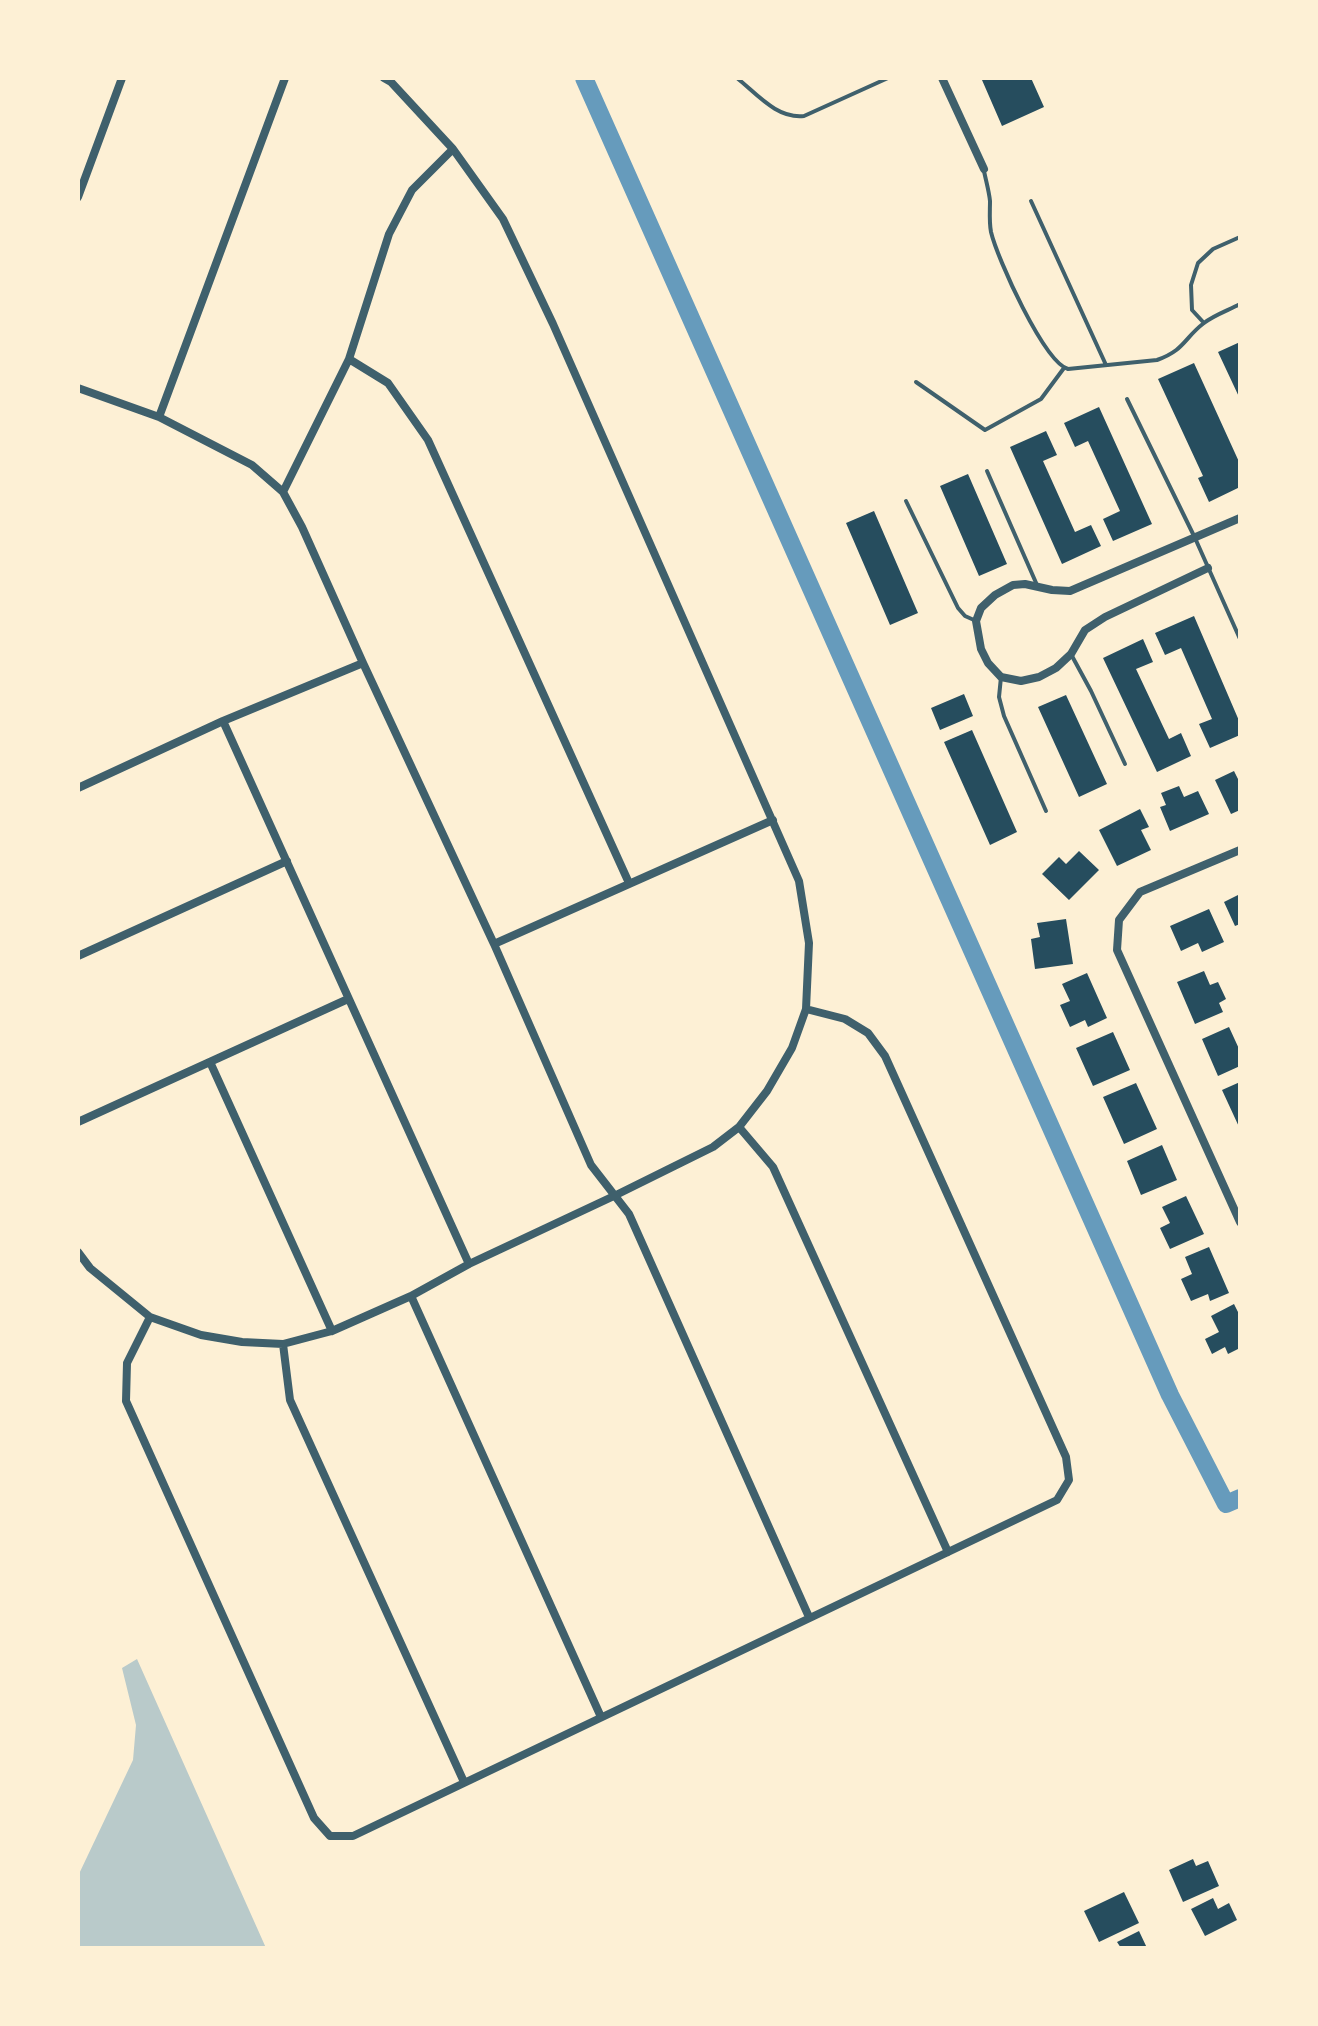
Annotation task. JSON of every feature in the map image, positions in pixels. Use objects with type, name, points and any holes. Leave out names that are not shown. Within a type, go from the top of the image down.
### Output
[{"type":"street","points":[[78,197],[122,78]]},
{"type":"street","points":[[159,417],[285,78]]},
{"type":"street","points":[[942,78],[984,169]]},
{"type":"street","points":[[78,1252],[90,1268],[150,1317],[201,1335],[242,1342],[283,1344],[332,1331],[411,1296],[469,1264],[713,1147],[739,1127],[767,1091],[792,1048],[806,1009],[809,943],[799,881],[553,324],[503,219],[453,149],[389,79]]},
{"type":"street","points":[[283,492],[349,359],[389,234],[412,190],[453,149]]},
{"type":"street","points":[[349,359],[388,383],[428,440],[629,883]]},
{"type":"street","points":[[78,388],[159,417],[252,465],[283,492],[302,527],[494,944],[591,1165],[629,1214],[809,1617]]},
{"type":"street","points":[[1208,568],[1105,617],[1085,630],[1071,654],[1056,668],[1039,677],[1021,681],[1001,677],[988,663],[981,649],[976,621],[981,608],[1013,585],[1037,585],[1070,591],[1240,518]]},
{"type":"street","points":[[78,788],[223,721],[363,663]]},
{"type":"street","points":[[223,721],[469,1264]]},
{"type":"street","points":[[494,944],[773,820]]},
{"type":"street","points":[[1240,850],[1140,892],[1119,920],[1117,950],[1240,1222]]},
{"type":"street","points":[[78,956],[287,861]]},
{"type":"street","points":[[78,1122],[348,999]]},
{"type":"street","points":[[150,1317],[127,1363],[126,1401],[314,1818],[330,1836],[353,1836],[1057,1500],[1069,1480],[1066,1457],[885,1056],[868,1033],[845,1019],[806,1009]]},
{"type":"street","points":[[210,1062],[332,1331]]},
{"type":"street","points":[[739,1127],[773,1167],[948,1552]]},
{"type":"street","points":[[411,1296],[601,1717]]},
{"type":"street","points":[[283,1344],[290,1400],[464,1782]]},
{"type":"lane","points":[[737,78],[781,114],[793,117],[804,116],[888,78]]},
{"type":"lane","points":[[984,169],[990,198],[990,229],[999,256],[1040,339],[1060,367],[1068,369],[1157,360],[1169,356],[1180,349],[1204,323],[1240,304]]},
{"type":"lane","points":[[1031,201],[1106,365]]},
{"type":"lane","points":[[1204,323],[1192,310],[1191,285],[1198,263],[1213,249],[1240,237]]},
{"type":"lane","points":[[916,382],[985,430],[1041,399],[1064,368]]},
{"type":"lane","points":[[1127,399],[1240,639]]},
{"type":"lane","points":[[987,471],[1037,585]]},
{"type":"lane","points":[[906,501],[958,608],[976,621]]},
{"type":"lane","points":[[1071,654],[1125,764]]},
{"type":"lane","points":[[1001,677],[999,697],[1004,716],[1046,811]]},
{"type":"shaded area","points":[[137,1659],[266,1948],[78,1948],[78,1876],[133,1760],[136,1725],[122,1668]]},
{"type":"building","points":[[1031,78],[1044,107],[1002,126],[982,80]]},
{"type":"building","points":[[1240,342],[1240,399],[1218,352]]},
{"type":"building","points":[[1194,363],[1240,464],[1240,487],[1209,502],[1198,478],[1203,476],[1158,379]]},
{"type":"building","points":[[1099,407],[1152,524],[1113,541],[1103,519],[1120,511],[1088,441],[1075,447],[1064,423]]},
{"type":"building","points":[[1046,431],[1057,455],[1043,461],[1075,532],[1091,525],[1101,546],[1062,564],[1010,447]]},
{"type":"building","points":[[968,474],[1007,564],[979,576],[940,486]]},
{"type":"building","points":[[874,511],[918,613],[890,625],[846,523]]},
{"type":"building","points":[[1194,616],[1240,723],[1240,735],[1210,748],[1199,724],[1212,719],[1181,648],[1165,655],[1155,633]]},
{"type":"building","points":[[1143,639],[1153,662],[1136,669],[1169,739],[1181,733],[1191,756],[1157,772],[1103,658]]},
{"type":"building","points":[[964,694],[973,716],[940,730],[931,708]]},
{"type":"building","points":[[1066,695],[1107,784],[1079,797],[1038,707]]},
{"type":"building","points":[[972,730],[1017,832],[990,845],[944,742]]},
{"type":"building","points":[[1234,771],[1240,780],[1240,810],[1231,814],[1215,780]]},
{"type":"building","points":[[1179,786],[1184,797],[1198,791],[1209,814],[1170,831],[1160,807],[1166,805],[1161,793]]},
{"type":"building","points":[[1140,809],[1149,827],[1141,830],[1151,850],[1117,866],[1099,830]]},
{"type":"building","points":[[1079,851],[1099,870],[1069,900],[1042,874],[1059,857],[1066,864]]},
{"type":"building","points":[[1240,894],[1240,924],[1235,926],[1224,902]]},
{"type":"building","points":[[1209,909],[1224,942],[1202,952],[1198,943],[1181,951],[1170,926]]},
{"type":"building","points":[[1066,919],[1073,964],[1035,969],[1031,939],[1040,937],[1037,923]]},
{"type":"building","points":[[1204,971],[1210,985],[1218,982],[1226,999],[1219,1003],[1223,1012],[1195,1024],[1177,982]]},
{"type":"building","points":[[1087,973],[1107,1018],[1088,1027],[1085,1020],[1070,1027],[1060,1005],[1070,1001],[1062,984]]},
{"type":"building","points":[[1229,1027],[1240,1051],[1240,1066],[1218,1076],[1202,1039]]},
{"type":"building","points":[[1113,1032],[1130,1070],[1093,1086],[1076,1048]]},
{"type":"building","points":[[1240,1082],[1240,1129],[1222,1090]]},
{"type":"building","points":[[1136,1083],[1157,1129],[1124,1144],[1103,1097]]},
{"type":"building","points":[[1162,1145],[1177,1180],[1141,1195],[1127,1161]]},
{"type":"building","points":[[1186,1196],[1204,1234],[1170,1249],[1160,1228],[1170,1223],[1162,1207]]},
{"type":"building","points":[[1209,1247],[1229,1293],[1210,1301],[1208,1294],[1191,1301],[1181,1279],[1192,1274],[1185,1257]]},
{"type":"building","points":[[1234,1304],[1240,1316],[1240,1348],[1228,1354],[1225,1347],[1212,1354],[1205,1339],[1219,1332],[1211,1316]]},
{"type":"building","points":[[1193,1859],[1196,1866],[1208,1861],[1219,1886],[1183,1902],[1169,1870]]},
{"type":"building","points":[[1124,1892],[1139,1923],[1099,1942],[1084,1911]]},
{"type":"building","points":[[1213,1898],[1218,1909],[1229,1903],[1237,1920],[1205,1936],[1191,1909]]},
{"type":"building","points":[[1139,1931],[1147,1948],[1121,1948],[1117,1942]]},
{"type":"waterway","points":[[584,78],[1170,1395],[1226,1504],[1240,1498]]}]
